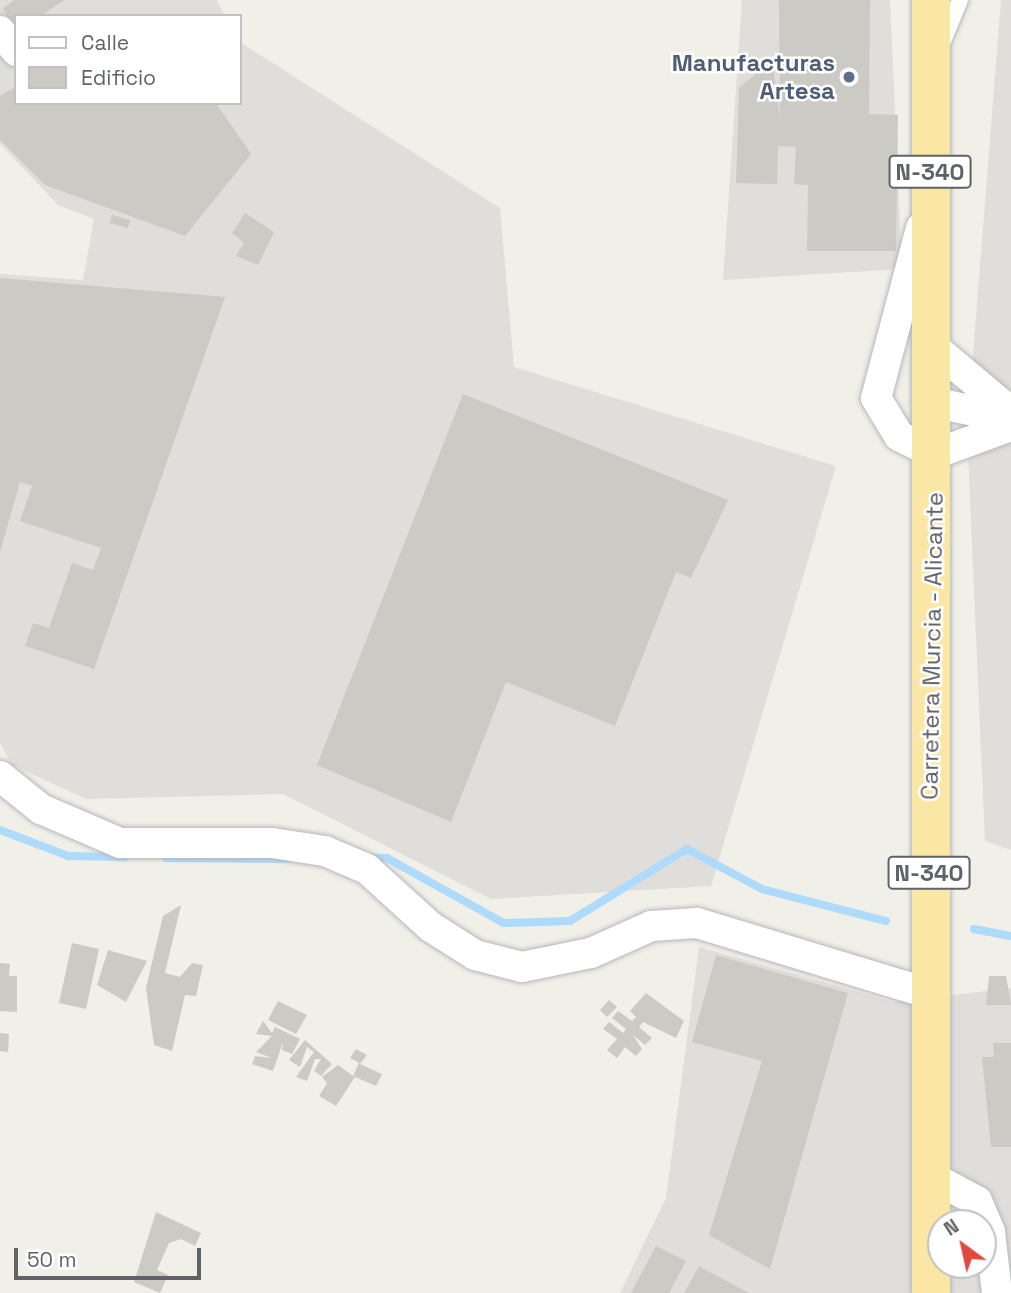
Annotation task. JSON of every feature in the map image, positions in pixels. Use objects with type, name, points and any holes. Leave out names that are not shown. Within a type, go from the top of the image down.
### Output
[{"type":"highway","name":"Carretera Murcia - Alicante","points":[[931,0],[929,344],[935,454],[928,993],[931,1293]]},
{"type":"street","points":[[0,31],[14,48]]},
{"type":"street","points":[[930,183],[876,398],[899,436],[935,454],[1011,426]]},
{"type":"street","points":[[929,344],[1011,411]]},
{"type":"street","points":[[932,402],[1011,419]]},
{"type":"street","points":[[0,776],[41,809],[120,843],[272,843],[325,851],[367,869],[431,927],[475,955],[522,967],[591,953],[651,926],[697,923],[928,993]]},
{"type":"street","points":[[930,1176],[977,1201],[990,1232],[997,1293]]},
{"type":"lane","points":[[930,73],[960,0]]},
{"type":"shaded area","points":[[0,0],[217,0],[224,14],[14,14],[14,105],[242,105],[242,43],[500,208],[514,367],[836,466],[711,886],[491,899],[283,794],[86,799],[12,765],[0,743],[0,274],[83,280],[94,219],[58,205],[0,144]]},
{"type":"shaded area","points":[[742,0],[890,0],[902,269],[723,280]]},
{"type":"shaded area","points":[[1001,0],[1011,0],[1011,850],[985,841],[967,431]]},
{"type":"shaded area","points":[[699,947],[894,1002],[1011,988],[1011,1293],[620,1293],[666,1198]]},
{"type":"building","points":[[14,0],[64,0],[44,14],[14,14],[14,33],[3,8]]},
{"type":"building","points":[[779,0],[870,0],[869,114],[898,115],[896,251],[807,251],[808,185],[794,184],[796,147],[778,146],[777,184],[736,183],[739,88],[772,60],[780,116]]},
{"type":"building","points":[[14,88],[14,105],[217,105],[251,154],[185,236],[45,185],[0,140],[0,96]]},
{"type":"building","points":[[245,213],[274,232],[258,265],[236,256],[244,243],[232,233]]},
{"type":"building","points":[[112,215],[130,220],[128,228],[110,223]]},
{"type":"building","points":[[0,278],[225,297],[94,669],[25,646],[33,623],[49,628],[72,563],[93,570],[101,548],[20,521],[32,486],[20,482],[0,552]]},
{"type":"building","points":[[463,394],[728,500],[691,578],[676,572],[615,726],[506,682],[451,822],[317,765]]},
{"type":"building","points":[[181,905],[165,973],[180,977],[192,963],[203,965],[196,996],[185,995],[172,1051],[154,1045],[146,988],[163,916]]},
{"type":"building","points":[[72,943],[99,949],[86,1009],[59,1003]]},
{"type":"building","points":[[108,950],[147,961],[126,1002],[97,985]]},
{"type":"building","points":[[716,955],[848,993],[770,1269],[709,1235],[762,1061],[692,1042]]},
{"type":"building","points":[[0,963],[10,964],[9,976],[17,976],[17,1012],[0,1011]]},
{"type":"building","points":[[989,976],[1006,976],[1011,1005],[986,1005]]},
{"type":"building","points":[[646,993],[684,1021],[676,1038],[643,1022],[639,1027],[652,1038],[645,1045],[633,1035],[642,1049],[636,1056],[625,1047],[617,1058],[607,1050],[617,1039],[603,1029],[609,1022],[623,1033],[626,1029],[612,1018],[618,1011],[632,1021],[636,1017],[630,1011]]},
{"type":"building","points":[[609,1000],[617,1007],[607,1017],[600,1010]]},
{"type":"building","points":[[278,1001],[307,1015],[296,1034],[268,1020]]},
{"type":"building","points":[[263,1021],[272,1033],[275,1027],[300,1039],[292,1054],[282,1050],[283,1042],[273,1071],[252,1064],[255,1056],[272,1058],[256,1052],[272,1036],[256,1034]]},
{"type":"building","points":[[0,1033],[9,1034],[8,1052],[0,1051]]},
{"type":"building","points":[[305,1040],[332,1064],[321,1076],[314,1071],[321,1059],[315,1059],[307,1081],[296,1077],[314,1052],[307,1047],[300,1067],[289,1060]]},
{"type":"building","points":[[993,1043],[1011,1043],[1011,1147],[991,1147],[982,1057],[994,1057]]},
{"type":"building","points":[[356,1049],[367,1055],[360,1064],[382,1074],[376,1086],[355,1077],[336,1106],[319,1096],[327,1083],[322,1077],[338,1065],[353,1076],[359,1063],[350,1058]]},
{"type":"building","points":[[156,1212],[201,1233],[195,1246],[181,1239],[169,1243],[157,1270],[168,1275],[160,1293],[134,1282]]},
{"type":"building","points":[[656,1246],[686,1261],[669,1293],[631,1293]]},
{"type":"building","points":[[699,1266],[749,1293],[684,1293]]},
{"type":"waterway","points":[[0,830],[68,856],[125,857]]},
{"type":"waterway","points":[[369,858],[387,858],[504,923],[570,921],[687,849],[762,889],[886,921]]},
{"type":"waterway","points":[[166,858],[289,859]]},
{"type":"waterway","points":[[974,929],[1011,936]]},
{"type":"place","name":"Manufacturas Artesa","points":[[849,77]]}]
